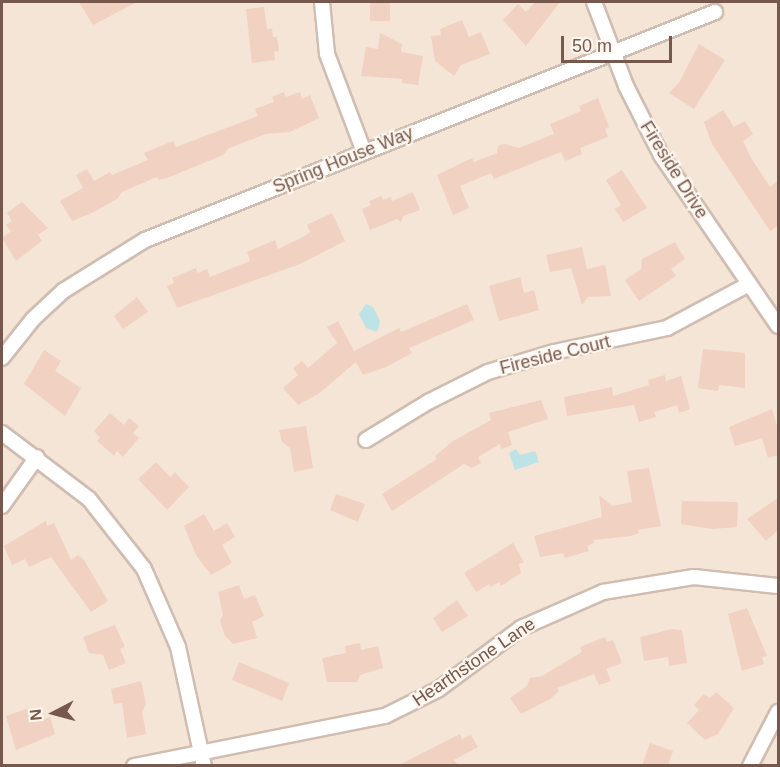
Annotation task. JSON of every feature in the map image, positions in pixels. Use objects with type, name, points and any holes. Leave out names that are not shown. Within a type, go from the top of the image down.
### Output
[{"type":"street","points":[[322,2],[327,54],[364,152]]},
{"type":"street","name":"Fireside Drive","points":[[594,2],[612,52],[661,155],[778,326]]},
{"type":"street","name":"Spring House Way","points":[[2,358],[45,306],[114,256],[153,237],[715,12]]},
{"type":"street","name":"Fireside Court","points":[[366,440],[428,402],[488,372],[554,352],[667,328],[749,284]]},
{"type":"street","points":[[2,433],[37,457],[99,509],[151,580],[178,647],[203,759]]},
{"type":"street","points":[[2,506],[37,457]]},
{"type":"street","name":"Hearthstone Lane","points":[[134,765],[203,759],[395,712],[439,689],[521,628],[603,592],[694,578],[778,586]]},
{"type":"street","points":[[750,765],[778,712]]},
{"type":"shaded area","points":[[2,2],[778,2],[778,765],[2,765]]},
{"type":"water","points":[[366,304],[373,307],[380,321],[377,332],[366,328],[359,314]]},
{"type":"water","points":[[516,449],[520,455],[535,451],[539,462],[515,470],[509,453]]},
{"type":"building","points":[[79,2],[137,2],[93,25]]},
{"type":"building","points":[[370,2],[390,2],[390,21],[370,21]]},
{"type":"building","points":[[535,2],[560,2],[526,46],[503,20],[518,4],[526,12]]},
{"type":"building","points":[[264,7],[267,29],[272,29],[273,37],[277,37],[279,51],[274,52],[275,60],[252,63],[246,9]]},
{"type":"building","points":[[462,20],[469,37],[481,32],[490,54],[461,65],[454,76],[435,61],[431,36],[441,35],[440,29]]},
{"type":"building","points":[[380,33],[402,44],[401,52],[423,56],[418,85],[402,83],[402,79],[361,76],[366,47],[378,49]]},
{"type":"building","points":[[699,44],[725,60],[694,109],[669,93],[680,81]]},
{"type":"building","points":[[284,92],[286,97],[300,92],[302,99],[310,95],[319,118],[290,132],[266,134],[229,148],[223,155],[167,178],[159,180],[157,177],[122,192],[117,199],[72,221],[60,201],[83,188],[76,175],[87,169],[94,181],[110,172],[112,175],[148,160],[144,153],[173,141],[176,147],[258,116],[255,109],[274,102],[272,97]]},
{"type":"building","points":[[598,98],[609,127],[605,129],[608,137],[580,148],[582,154],[565,161],[561,152],[494,179],[491,173],[460,186],[469,208],[453,215],[437,175],[472,158],[474,162],[497,153],[498,146],[504,144],[519,148],[554,134],[550,124],[581,111],[579,106]]},
{"type":"building","points":[[723,110],[734,127],[745,121],[753,134],[743,141],[751,158],[770,187],[778,181],[778,226],[770,231],[712,144],[704,122]]},
{"type":"building","points":[[622,170],[647,208],[623,222],[615,209],[621,205],[606,180]]},
{"type":"building","points":[[413,192],[420,210],[403,216],[401,222],[397,219],[370,230],[362,209],[371,205],[369,201],[381,196],[383,200],[391,197],[392,201]]},
{"type":"building","points":[[22,202],[48,228],[38,235],[42,241],[16,261],[2,238],[11,231],[6,225],[12,221],[7,213]]},
{"type":"building","points":[[332,213],[345,241],[300,264],[177,308],[167,286],[174,283],[172,278],[196,268],[198,273],[207,269],[210,277],[250,261],[247,252],[275,240],[278,249],[310,232],[307,225]]},
{"type":"building","points":[[675,242],[685,259],[671,269],[676,276],[639,301],[625,280],[641,269],[642,259]]},
{"type":"building","points":[[582,247],[587,269],[605,265],[611,296],[588,297],[582,305],[571,268],[550,272],[546,255]]},
{"type":"building","points":[[520,277],[524,293],[534,290],[539,310],[499,321],[489,286]]},
{"type":"building","points":[[137,297],[148,312],[123,329],[114,316]]},
{"type":"building","points":[[467,304],[474,320],[409,348],[412,353],[386,367],[363,375],[356,362],[318,394],[298,405],[283,388],[298,375],[293,368],[302,361],[308,368],[337,343],[327,327],[338,321],[354,351],[399,328],[401,332]]},
{"type":"building","points":[[703,349],[745,353],[745,388],[719,385],[718,391],[698,388]]},
{"type":"building","points":[[44,350],[61,361],[55,371],[81,388],[65,416],[24,384]]},
{"type":"building","points":[[665,375],[666,381],[681,376],[690,409],[679,413],[677,405],[654,412],[656,417],[639,422],[634,405],[567,416],[564,397],[612,387],[613,396],[649,385],[648,380]]},
{"type":"building","points":[[541,400],[548,419],[508,432],[512,445],[501,449],[500,444],[478,457],[481,463],[472,468],[464,464],[392,511],[382,494],[437,459],[435,456],[453,441],[491,420],[489,413]]},
{"type":"building","points":[[772,409],[778,429],[778,455],[768,458],[762,438],[735,446],[729,427]]},
{"type":"building","points":[[110,413],[124,425],[129,418],[139,426],[133,433],[139,438],[123,457],[117,451],[114,456],[97,441],[100,437],[94,431]]},
{"type":"building","points":[[306,426],[313,468],[294,472],[290,448],[282,442],[279,430]]},
{"type":"building","points":[[156,462],[170,477],[175,472],[189,487],[167,510],[138,479]]},
{"type":"building","points":[[649,468],[661,526],[638,530],[639,533],[631,536],[593,540],[594,543],[587,546],[589,551],[565,558],[563,553],[540,557],[534,536],[602,517],[599,495],[612,506],[632,502],[627,471]]},
{"type":"building","points":[[336,494],[365,504],[358,522],[330,510]]},
{"type":"building","points":[[778,498],[778,530],[766,541],[747,519]]},
{"type":"building","points":[[682,501],[738,502],[737,527],[712,529],[681,524]]},
{"type":"building","points":[[204,514],[214,531],[227,523],[235,537],[222,545],[232,563],[211,575],[196,555],[184,526]]},
{"type":"building","points":[[46,521],[47,526],[54,523],[71,560],[78,555],[84,560],[108,601],[91,612],[51,557],[29,567],[25,559],[12,565],[4,546]]},
{"type":"building","points":[[513,543],[524,562],[519,564],[521,573],[501,586],[499,582],[491,587],[489,584],[476,592],[464,573]]},
{"type":"building","points":[[239,585],[244,599],[255,595],[264,616],[252,622],[257,638],[233,644],[225,636],[220,621],[223,615],[218,592]]},
{"type":"building","points":[[457,600],[468,616],[442,632],[433,618]]},
{"type":"building","points":[[747,608],[767,656],[762,657],[764,664],[742,671],[728,614]]},
{"type":"building","points":[[115,625],[125,647],[120,649],[126,663],[109,670],[103,655],[89,653],[83,637]]},
{"type":"building","points":[[672,629],[682,630],[687,663],[669,666],[668,657],[644,661],[640,637]]},
{"type":"building","points":[[605,637],[607,642],[613,640],[622,663],[606,669],[611,681],[599,685],[594,674],[557,688],[559,691],[550,699],[521,714],[510,698],[527,686],[530,678],[542,676],[582,652],[580,647]]},
{"type":"building","points":[[360,643],[361,650],[378,646],[383,668],[360,675],[357,682],[327,682],[322,658],[346,653],[345,646]]},
{"type":"building","points":[[239,662],[289,683],[282,701],[232,680]]},
{"type":"building","points":[[141,681],[146,704],[142,712],[146,734],[127,738],[122,703],[114,704],[111,689]]},
{"type":"building","points":[[716,692],[734,708],[718,734],[705,740],[687,723],[699,710],[694,705],[704,694],[710,698]]},
{"type":"building","points":[[29,708],[35,722],[50,717],[55,734],[16,750],[6,716]]},
{"type":"building","points":[[460,734],[462,739],[471,735],[478,747],[454,760],[458,765],[399,765]]},
{"type":"building","points":[[650,743],[673,751],[668,765],[642,765]]}]
